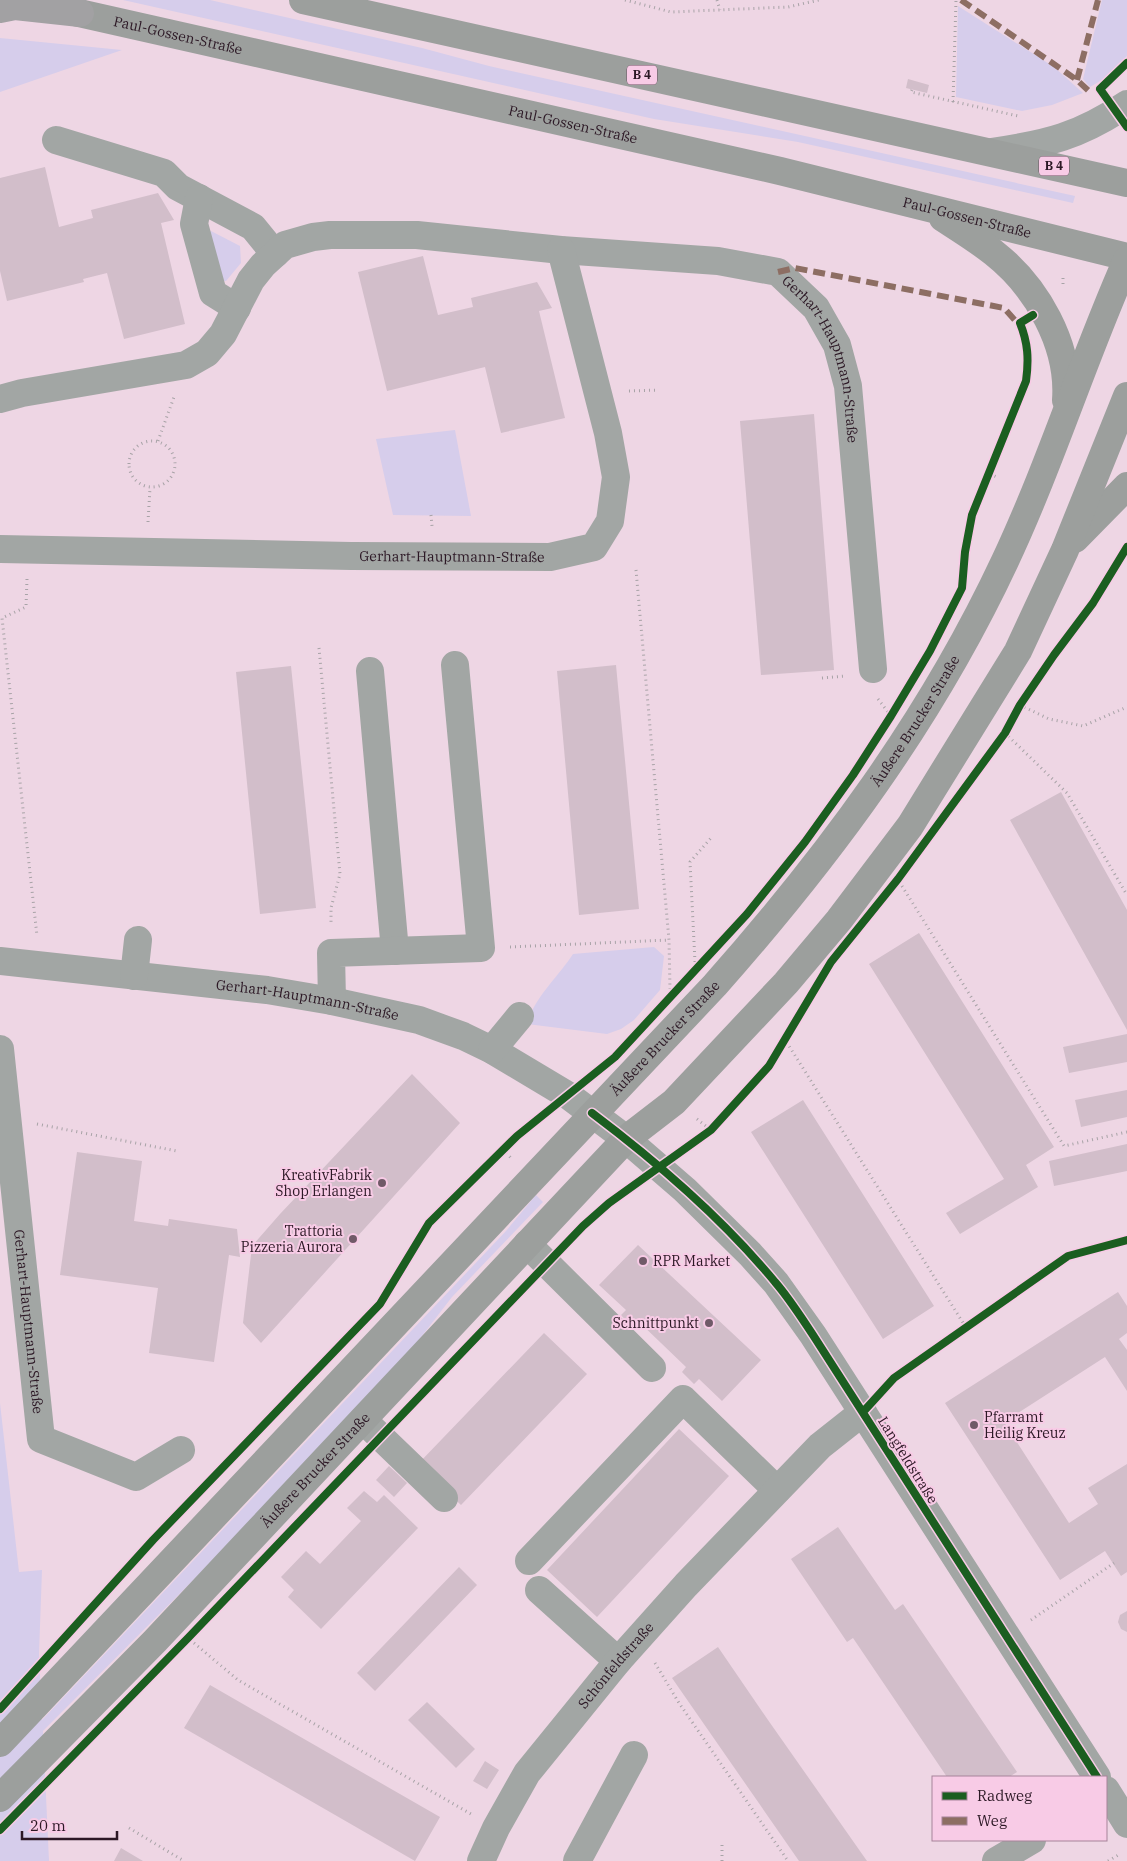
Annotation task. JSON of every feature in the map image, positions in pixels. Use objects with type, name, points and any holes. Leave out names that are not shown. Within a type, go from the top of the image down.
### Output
[{"type":"highway","points":[[0,9],[15,6],[80,13]]},
{"type":"main road","name":"Paul-Gossen-Straße","points":[[17,0],[780,171],[1127,259]]},
{"type":"main road","name":"B 4","points":[[303,0],[1127,183]]},
{"type":"main road","points":[[928,208],[995,254],[1028,289],[1046,316],[1059,345],[1065,368],[1067,387],[1064,416]]},
{"type":"main road","name":"Äußere Brucker Straße","points":[[0,1743],[592,1113],[715,985],[772,920],[846,827],[932,697],[1005,561],[1127,259]]},
{"type":"main road","name":"Äußere Brucker Straße","points":[[0,1798],[156,1641],[626,1139],[674,1102],[786,983],[839,920],[910,826],[1018,651],[1065,550],[1127,396]]},
{"type":"main road","points":[[1065,550],[1127,486]]},
{"type":"street","points":[[988,152],[1034,146],[1067,137],[1098,123],[1127,104]]},
{"type":"street","points":[[56,140],[164,174],[178,187],[253,227],[275,254]]},
{"type":"street","points":[[199,198],[194,224],[213,293],[237,308]]},
{"type":"street","name":"Gerhart-Hauptmann-Straße","points":[[0,399],[22,393],[186,364],[207,353],[223,334],[250,280],[285,245],[298,240],[330,235],[417,235],[561,250],[718,261],[778,272],[816,308],[837,345],[848,386],[873,668]]},
{"type":"street","name":"Gerhart-Hauptmann-Straße","points":[[0,549],[351,556],[550,557],[594,547],[610,521],[616,477],[606,424],[561,250]]},
{"type":"street","points":[[332,1001],[331,953],[480,948],[454,665]]},
{"type":"street","points":[[370,671],[395,951]]},
{"type":"street","points":[[134,976],[138,940]]},
{"type":"street","name":"Gerhart-Hauptmann-Straße","points":[[0,961],[268,990],[332,1001],[419,1020],[492,1050],[569,1096],[592,1113]]},
{"type":"street","points":[[492,1050],[520,1016]]},
{"type":"street","name":"Gerhart-Hauptmann-Straße","points":[[0,1049],[42,1439],[136,1477],[181,1450]]},
{"type":"street","points":[[592,1113],[626,1139]]},
{"type":"street","name":"Langfeldstraße","points":[[626,1139],[685,1190],[776,1283],[813,1335],[863,1412],[1096,1776]]},
{"type":"street","points":[[527,1244],[652,1368]]},
{"type":"street","points":[[529,1561],[683,1399],[777,1490]]},
{"type":"street","name":"Schönfeldstraße","points":[[480,1861],[496,1828],[527,1774],[618,1661],[820,1446],[863,1412]]},
{"type":"street","points":[[363,1420],[444,1498]]},
{"type":"street","points":[[539,1590],[618,1661]]},
{"type":"street","points":[[576,1861],[634,1755]]},
{"type":"street","name":"Langfeldstraße","points":[[1107,1794],[1127,1824]]},
{"type":"street","points":[[996,1861],[1030,1841]]},
{"type":"path","points":[[625,0],[671,12],[788,7],[818,0]]},
{"type":"path","points":[[717,0],[720,10]]},
{"type":"path","points":[[953,102],[956,0]]},
{"type":"path","points":[[912,90],[912,92],[953,102],[1026,116]]},
{"type":"path","points":[[158,441],[186,364]]},
{"type":"path","points":[[633,392],[659,390]]},
{"type":"path","points":[[150,441],[158,441],[170,450],[175,464],[174,472],[164,484],[150,488],[142,486],[130,476],[128,460],[136,446],[150,441]]},
{"type":"path","points":[[990,474],[999,478]]},
{"type":"path","points":[[148,516],[150,488]]},
{"type":"path","points":[[28,549],[26,607],[2,618],[38,940],[34,964]]},
{"type":"path","points":[[636,570],[669,940],[670,997]]},
{"type":"path","points":[[319,648],[340,874],[331,908],[331,953]]},
{"type":"path","points":[[822,678],[845,676]]},
{"type":"path","points":[[1020,706],[1048,719],[1083,726],[1127,706]]},
{"type":"path","points":[[1005,733],[1067,793],[1127,895]]},
{"type":"path","points":[[696,970],[690,862],[711,838]]},
{"type":"path","points":[[898,879],[1064,1146],[1127,1132]]},
{"type":"path","points":[[522,946],[669,940]]},
{"type":"path","points":[[784,1038],[965,1326]]},
{"type":"path","points":[[7,1118],[177,1151]]},
{"type":"path","points":[[1008,1636],[1114,1563]]},
{"type":"path","points":[[640,1637],[679,1703],[788,1861]]},
{"type":"path","points":[[188,1638],[238,1680],[496,1828]]},
{"type":"path","points":[[130,1828],[184,1861]]},
{"type":"path","points":[[722,1844],[722,1861]]},
{"type":"path","points":[[1108,1861],[1127,1850]]},
{"type":"shaded area","points":[[123,0],[210,0],[422,48],[489,66],[1075,196],[1073,203],[798,142],[654,119]]},
{"type":"shaded area","points":[[1102,0],[1127,0],[1127,56],[1102,80],[1090,87],[1083,79]]},
{"type":"shaded area","points":[[958,6],[1054,67],[1083,93],[1052,105],[1022,111],[956,97]]},
{"type":"shaded area","points":[[0,38],[122,50],[0,92]]},
{"type":"shaded area","points":[[211,231],[240,246],[241,263],[226,281],[223,281],[208,233]]},
{"type":"shaded area","points":[[455,430],[471,516],[393,515],[376,439]]},
{"type":"shaded area","points":[[654,947],[664,956],[660,990],[634,1020],[621,1029],[607,1034],[527,1024],[535,1005],[573,954]]},
{"type":"shaded area","points":[[536,1195],[543,1202],[452,1297],[388,1380],[257,1516],[43,1731],[49,1861],[0,1861],[0,1403],[19,1572],[42,1570],[39,1654],[42,1720],[506,1231]]},
{"type":"building","points":[[908,79],[929,85],[927,93],[906,88]]},
{"type":"building","points":[[45,167],[59,227],[93,218],[91,210],[158,193],[174,220],[161,223],[185,324],[124,339],[107,273],[83,279],[84,282],[7,301],[0,271],[0,178]]},
{"type":"building","points":[[423,256],[438,315],[473,307],[471,298],[537,282],[552,308],[539,311],[565,418],[501,433],[485,367],[387,391],[358,272]]},
{"type":"building","points":[[814,414],[834,670],[761,675],[740,421]]},
{"type":"building","points":[[616,665],[639,909],[579,915],[557,671]]},
{"type":"building","points":[[291,666],[316,908],[260,914],[236,672]]},
{"type":"building","points":[[1061,792],[1127,910],[1127,1030],[1010,820]]},
{"type":"building","points":[[919,933],[1054,1147],[1026,1165],[1038,1187],[960,1234],[946,1213],[1004,1179],[869,964]]},
{"type":"building","points":[[1127,1034],[1127,1062],[1069,1073],[1063,1047]]},
{"type":"building","points":[[412,1074],[460,1123],[261,1343],[243,1323],[252,1246]]},
{"type":"building","points":[[1127,1090],[1127,1117],[1081,1127],[1075,1100]]},
{"type":"building","points":[[803,1100],[934,1306],[883,1339],[751,1132]]},
{"type":"building","points":[[1127,1144],[1127,1171],[1054,1186],[1049,1161]]},
{"type":"building","points":[[77,1152],[142,1161],[134,1221],[168,1226],[169,1219],[237,1229],[240,1257],[229,1255],[214,1362],[149,1353],[158,1288],[60,1275]]},
{"type":"building","points":[[638,1245],[761,1360],[722,1401],[699,1379],[694,1384],[682,1372],[686,1367],[636,1319],[630,1325],[621,1315],[626,1310],[599,1285]]},
{"type":"building","points":[[1118,1292],[1127,1306],[1127,1333],[1119,1339],[1127,1350],[1127,1391],[1105,1357],[1004,1422],[1069,1523],[1098,1504],[1088,1488],[1127,1464],[1127,1572],[1121,1576],[1105,1551],[1060,1580],[945,1403]]},
{"type":"building","points":[[544,1333],[587,1374],[461,1505],[418,1464]]},
{"type":"building","points":[[679,1429],[729,1476],[597,1617],[547,1570]]},
{"type":"building","points":[[389,1466],[407,1483],[394,1497],[376,1480]]},
{"type":"building","points":[[364,1491],[377,1502],[384,1495],[418,1528],[321,1629],[288,1597],[294,1590],[281,1577],[306,1551],[320,1564],[361,1521],[347,1508]]},
{"type":"building","points":[[838,1527],[895,1610],[903,1604],[1017,1772],[1011,1776],[946,1776],[853,1638],[847,1642],[791,1559]]},
{"type":"building","points":[[459,1567],[477,1585],[375,1691],[357,1673]]},
{"type":"building","points":[[1127,1611],[1127,1632],[1121,1629],[1118,1622],[1120,1615]]},
{"type":"building","points":[[718,1647],[867,1861],[799,1861],[672,1678]]},
{"type":"building","points":[[210,1685],[440,1817],[415,1861],[184,1728]]},
{"type":"building","points":[[427,1702],[475,1749],[456,1768],[408,1720]]},
{"type":"building","points":[[485,1761],[499,1770],[487,1789],[473,1781]]},
{"type":"building","points":[[121,1848],[143,1861],[114,1861]]},
{"type":"marked path","points":[[961,0],[1077,80],[1092,94]]},
{"type":"marked path","points":[[1077,80],[1098,0]]},
{"type":"marked path","points":[[778,272],[795,268],[1004,308],[1021,327]]},
{"type":"cycle path","points":[[1127,63],[1100,89],[1127,127]]},
{"type":"cycle path","points":[[0,1709],[153,1540],[380,1304],[429,1223],[517,1136],[615,1057],[747,914],[805,842],[853,775],[891,716],[930,651],[962,588],[965,552],[972,515],[1026,381],[1027,351],[1020,323],[1033,315]]},
{"type":"cycle path","points":[[0,1830],[188,1638],[583,1226],[609,1203],[711,1130],[769,1066],[831,962],[898,879],[1005,733],[1020,705],[1093,603],[1127,547]]},
{"type":"cycle path","points":[[592,1113],[641,1151],[688,1192],[734,1236],[785,1294],[1096,1776]]},
{"type":"cycle path","points":[[863,1412],[894,1378],[1068,1256],[1127,1240]]},
{"type":"place","name":"KreativFabrik Shop Erlangen","points":[[382,1183]]},
{"type":"place","name":"Trattoria Pizzeria Aurora","points":[[353,1239]]},
{"type":"place","name":"RPR Market","points":[[643,1261]]},
{"type":"place","name":"Schnittpunkt","points":[[709,1323]]},
{"type":"place","name":"Pfarramt Heilig Kreuz","points":[[974,1425]]}]
